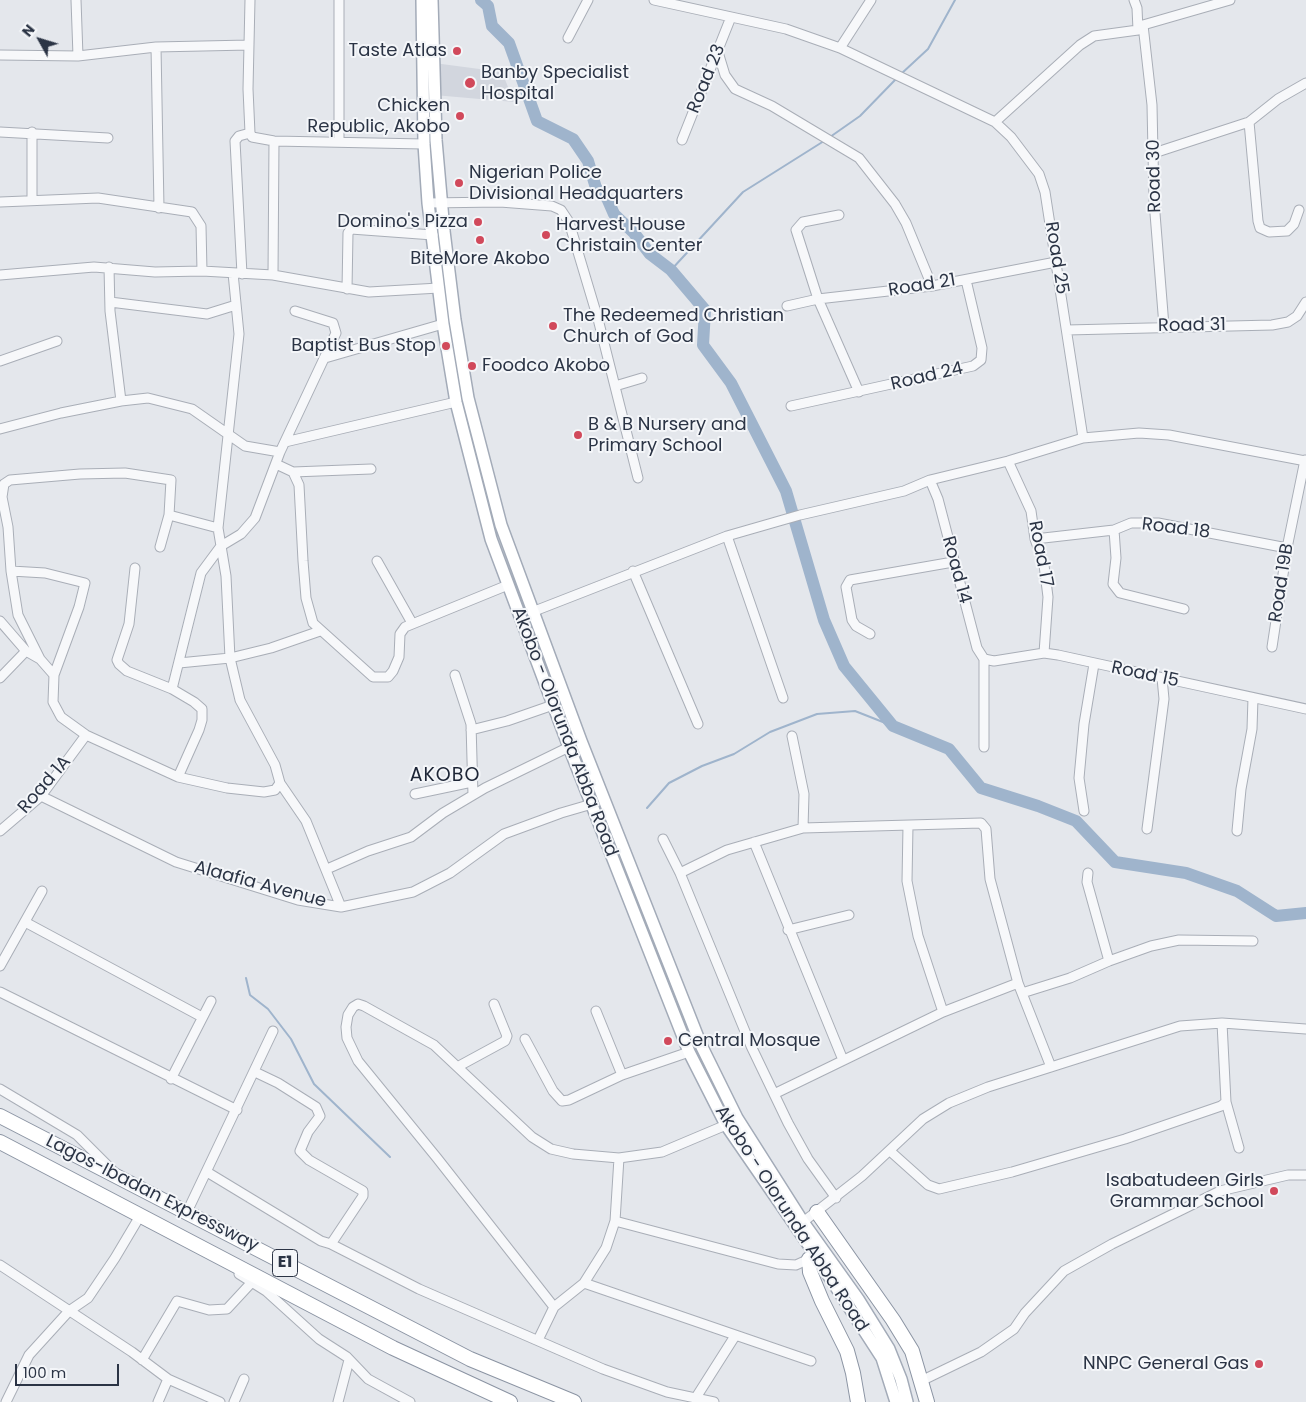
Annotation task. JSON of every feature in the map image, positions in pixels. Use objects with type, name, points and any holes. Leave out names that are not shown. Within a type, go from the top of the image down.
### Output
[{"type":"highway","name":"Lagos-Ibadan Expressway","points":[[0,1116],[462,1355],[574,1402]]},
{"type":"highway","name":"Lagos-Ibadan Expressway","points":[[0,1142],[393,1348],[510,1402]]},
{"type":"highway","points":[[817,1212],[893,1320],[912,1351],[926,1402]]},
{"type":"highway","points":[[810,1253],[810,1272],[847,1351],[858,1402]]},
{"type":"main road","name":"Akobo - Olorunda Abba Road","points":[[422,0],[424,144],[428,203],[443,324],[456,402],[484,514],[508,586],[569,747],[696,1067],[726,1125],[882,1358],[896,1402]]},
{"type":"main road","name":"Akobo - Olorunda Abba Road","points":[[432,0],[433,93],[442,202],[455,320],[464,374],[493,499],[532,612],[576,728],[708,1061],[737,1118],[803,1222],[858,1299],[889,1349],[901,1379],[907,1402]]},
{"type":"main road","points":[[451,376],[464,374]]},
{"type":"main road","points":[[564,733],[576,728]]},
{"type":"main road","points":[[696,1067],[708,1061]]},
{"type":"street","points":[[76,0],[78,56]]},
{"type":"street","points":[[250,0],[250,133],[255,138],[274,141],[424,144]]},
{"type":"street","points":[[339,0],[339,142]]},
{"type":"street","points":[[568,38],[588,0]]},
{"type":"street","name":"Road 25","points":[[654,0],[786,29],[840,48],[995,122],[1011,137],[1039,174],[1045,192],[1083,438]]},
{"type":"street","points":[[840,48],[871,0]]},
{"type":"street","name":"Road 30","points":[[1134,0],[1150,73],[1154,201],[1164,326]]},
{"type":"street","points":[[995,122],[1080,45],[1104,33],[1140,28],[1230,0]]},
{"type":"street","name":"Road 23","points":[[682,140],[731,17]]},
{"type":"street","points":[[0,55],[78,56],[156,47],[249,45]]},
{"type":"street","points":[[156,47],[159,208]]},
{"type":"street","points":[[718,52],[725,75],[735,89],[772,106],[858,158],[895,204],[906,223],[932,286]]},
{"type":"street","points":[[1154,154],[1249,122],[1278,99],[1306,83]]},
{"type":"street","points":[[1249,122],[1260,228],[1270,232],[1287,231],[1294,224],[1299,210]]},
{"type":"street","points":[[0,132],[32,132],[108,138]]},
{"type":"street","points":[[32,132],[32,199]]},
{"type":"street","points":[[250,133],[239,136],[235,140],[238,273],[236,305],[239,334],[218,528],[226,576],[230,658],[240,700],[275,766],[280,783],[306,821],[327,869],[340,907]]},
{"type":"street","points":[[273,275],[274,141]]},
{"type":"street","points":[[0,202],[32,199],[98,198],[192,212],[201,226],[202,271]]},
{"type":"street","points":[[428,203],[500,202],[552,206],[561,210],[569,222],[598,319],[638,478]]},
{"type":"street","points":[[840,215],[802,222],[796,230],[818,299],[859,392]]},
{"type":"street","points":[[347,290],[348,233],[351,229],[432,235]]},
{"type":"street","name":"Road 21","points":[[787,306],[818,299],[932,286],[1056,262]]},
{"type":"street","points":[[109,267],[110,302],[120,401]]},
{"type":"street","points":[[0,275],[72,268],[109,267],[155,272],[202,271],[273,275],[347,290],[369,292],[439,288]]},
{"type":"street","name":"Road 24","points":[[791,406],[974,366],[981,360],[982,348],[966,280]]},
{"type":"street","points":[[110,302],[207,314],[236,305]]},
{"type":"street","name":"Road 31","points":[[1067,330],[1280,324],[1288,322],[1297,316],[1306,302]]},
{"type":"street","points":[[172,689],[201,573],[221,546],[241,534],[254,518],[280,452],[326,358],[336,333],[336,326],[330,321],[295,312]]},
{"type":"street","points":[[326,358],[443,324]]},
{"type":"street","points":[[0,361],[57,341]]},
{"type":"street","points":[[616,386],[642,378]]},
{"type":"street","points":[[0,429],[61,413],[120,401],[148,398],[180,405],[192,410],[245,446],[258,450],[280,452]]},
{"type":"street","points":[[285,442],[456,402]]},
{"type":"street","points":[[532,612],[633,571],[727,536],[800,515],[904,492],[930,480],[1008,461],[1083,438],[1169,434],[1305,460]]},
{"type":"street","name":"Road 19B","points":[[1272,646],[1287,548],[1305,460]]},
{"type":"street","name":"Road 17","points":[[1008,461],[1031,510],[1035,539],[1044,565],[1048,597],[1044,653]]},
{"type":"street","points":[[276,464],[294,472],[371,469]]},
{"type":"street","points":[[294,472],[299,485],[306,598],[313,623],[373,677],[388,677],[393,671],[399,657],[400,634],[412,623],[508,586]]},
{"type":"street","points":[[54,675],[40,658],[18,615],[11,571],[8,527],[2,497],[2,482],[80,474],[125,473],[171,480],[169,515],[160,547]]},
{"type":"street","name":"Road 14","points":[[930,480],[938,499],[977,648],[984,659]]},
{"type":"street","points":[[169,515],[218,528]]},
{"type":"street","name":"Road 18","points":[[1035,539],[1114,530],[1132,523],[1158,523],[1287,548]]},
{"type":"street","points":[[1114,530],[1116,558],[1113,584],[1120,593],[1184,609]]},
{"type":"street","points":[[727,536],[783,698]]},
{"type":"street","points":[[378,561],[412,623]]},
{"type":"street","points":[[870,634],[856,626],[852,620],[846,587],[850,580],[953,562]]},
{"type":"street","points":[[135,568],[129,624],[117,660],[122,668],[127,671],[172,689],[202,709],[202,720],[199,730],[178,777]]},
{"type":"street","points":[[11,571],[45,573],[85,583],[81,601],[54,675],[53,702],[61,717],[86,735],[178,777],[227,788],[264,792],[275,790],[280,783]]},
{"type":"street","points":[[633,571],[698,724]]},
{"type":"street","points":[[0,621],[26,652],[40,658]]},
{"type":"street","points":[[179,663],[230,658],[271,648],[320,631]]},
{"type":"street","points":[[0,678],[26,652]]},
{"type":"street","name":"Road 15","points":[[984,659],[994,661],[1044,653],[1306,709]]},
{"type":"street","points":[[984,659],[984,747]]},
{"type":"street","points":[[1084,811],[1079,778],[1084,724],[1094,664]]},
{"type":"street","points":[[455,675],[470,715],[473,795]]},
{"type":"street","points":[[1147,829],[1164,699],[1162,678]]},
{"type":"street","points":[[1237,831],[1240,789],[1252,729],[1253,698]]},
{"type":"street","points":[[471,730],[506,721],[553,705]]},
{"type":"street","name":"Road 1A","points":[[0,831],[41,796],[86,735]]},
{"type":"street","points":[[792,736],[804,794],[803,828]]},
{"type":"street","points":[[327,869],[368,851],[411,837],[473,795],[569,747]]},
{"type":"street","points":[[415,794],[472,782]]},
{"type":"street","name":"Alaafia Avenue","points":[[41,796],[176,862],[298,900],[340,907],[413,892],[450,874],[504,834],[592,804]]},
{"type":"street","points":[[680,873],[728,850],[803,828],[981,823],[986,829],[990,879],[1018,983],[1051,1067]]},
{"type":"street","points":[[908,826],[908,881],[918,936],[943,1012]]},
{"type":"street","points":[[663,839],[680,873],[723,981],[774,1094],[798,1143],[836,1198]]},
{"type":"street","points":[[754,842],[788,930],[843,1060]]},
{"type":"street","points":[[1088,873],[1087,882],[1109,961]]},
{"type":"street","points":[[0,966],[42,890]]},
{"type":"street","points":[[788,930],[848,915]]},
{"type":"street","points":[[25,922],[202,1017]]},
{"type":"street","points":[[1022,993],[1070,978],[1151,946],[1179,940],[1253,941]]},
{"type":"street","points":[[774,1094],[943,1012],[1018,983]]},
{"type":"street","points":[[0,992],[171,1079],[237,1110]]},
{"type":"street","points":[[171,1079],[210,1001]]},
{"type":"street","points":[[554,1307],[358,1061],[347,1038],[348,1015],[358,1004],[434,1045],[459,1066],[532,1137],[551,1149],[574,1154],[619,1158],[662,1152],[726,1125]]},
{"type":"street","points":[[459,1066],[505,1041],[507,1036],[494,1004]]},
{"type":"street","points":[[596,1011],[622,1076]]},
{"type":"street","points":[[1222,1023],[1226,1102],[1239,1148]]},
{"type":"street","points":[[803,1222],[836,1198],[890,1151],[923,1119],[950,1103],[988,1087],[1180,1026],[1222,1023],[1306,1029]]},
{"type":"street","points":[[187,1212],[274,1031]]},
{"type":"street","points":[[525,1039],[553,1091],[562,1101],[569,1100],[622,1076],[689,1052]]},
{"type":"street","points":[[255,1072],[278,1083],[316,1107],[320,1116],[308,1132],[300,1151],[309,1160],[363,1191],[363,1196],[331,1244]]},
{"type":"street","points":[[0,1089],[77,1135],[120,1178]]},
{"type":"street","points":[[890,1151],[928,1185],[939,1189],[1012,1172],[1125,1139],[1221,1106],[1226,1102]]},
{"type":"street","points":[[0,1148],[252,1282],[266,1291],[319,1339],[349,1360],[368,1379],[410,1402]]},
{"type":"street","points":[[538,1340],[554,1307],[584,1283],[602,1256],[615,1221],[619,1158]]},
{"type":"street","points":[[207,1172],[321,1241],[331,1244],[418,1288],[604,1370],[667,1392],[714,1402]]},
{"type":"street","points":[[921,1381],[981,1352],[1014,1329],[1025,1313],[1064,1271],[1107,1247],[1220,1191],[1288,1175],[1306,1175]]},
{"type":"street","points":[[6,1402],[29,1354],[37,1343],[69,1311],[88,1298],[137,1221]]},
{"type":"street","points":[[615,1221],[778,1264],[796,1265],[810,1253]]},
{"type":"street","points":[[0,1265],[168,1379],[220,1402]]},
{"type":"street","points":[[142,1360],[177,1300],[209,1310],[227,1309],[252,1282]]},
{"type":"street","points":[[584,1283],[811,1362]]},
{"type":"street","points":[[695,1399],[735,1336]]},
{"type":"street","points":[[338,1402],[349,1360]]},
{"type":"street","points":[[158,1402],[168,1379]]},
{"type":"street","points":[[234,1402],[244,1380]]},
{"type":"shaded area","name":"Banby Specialist Hospital","points":[[434,63],[502,72],[514,102],[434,95]]},
{"type":"waterway","points":[[481,0],[488,6],[492,26],[509,43],[537,121],[573,139],[588,161],[596,188],[607,198],[614,214],[634,233],[650,254],[671,270],[705,310],[703,345],[731,383],[786,491],[824,620],[844,666],[893,726],[949,749],[981,788],[1038,806],[1076,821],[1115,862],[1186,873],[1237,891],[1276,916],[1306,913]]},
{"type":"waterway","points":[[901,74],[928,49],[955,0]]},
{"type":"waterway","points":[[830,137],[860,116],[896,79]]},
{"type":"waterway","points":[[671,270],[743,192],[824,141]]},
{"type":"waterway","points":[[647,808],[669,783],[702,766],[734,754],[770,732],[817,714],[855,711],[893,726]]},
{"type":"waterway","points":[[246,978],[250,995],[268,1009],[291,1039],[314,1084],[390,1157]]},
{"type":"place","name":"Taste Atlas","points":[[457,51]]},
{"type":"place","name":"Banby Specialist Hospital","points":[[470,83]]},
{"type":"place","name":"Chicken Republic, Akobo","points":[[460,116]]},
{"type":"place","name":"Nigerian Police Divisional Headquarters","points":[[459,183]]},
{"type":"place","name":"Domino's Pizza","points":[[478,222]]},
{"type":"place","name":"Harvest House Christain Center","points":[[546,235]]},
{"type":"place","name":"BiteMore Akobo","points":[[480,240]]},
{"type":"place","name":"The Redeemed Christian Church of God","points":[[553,326]]},
{"type":"place","name":"Baptist Bus Stop","points":[[446,346]]},
{"type":"place","name":"Foodco Akobo","points":[[472,366]]},
{"type":"place","name":"B & B Nursery and Primary School","points":[[578,435]]},
{"type":"place","name":"Central Mosque","points":[[668,1041]]},
{"type":"place","name":"Isabatudeen Girls Grammar School","points":[[1274,1191]]},
{"type":"place","name":"NNPC General Gas","points":[[1259,1364]]},
{"type":"district","name":"AKOBO","points":[[445,776]]}]
